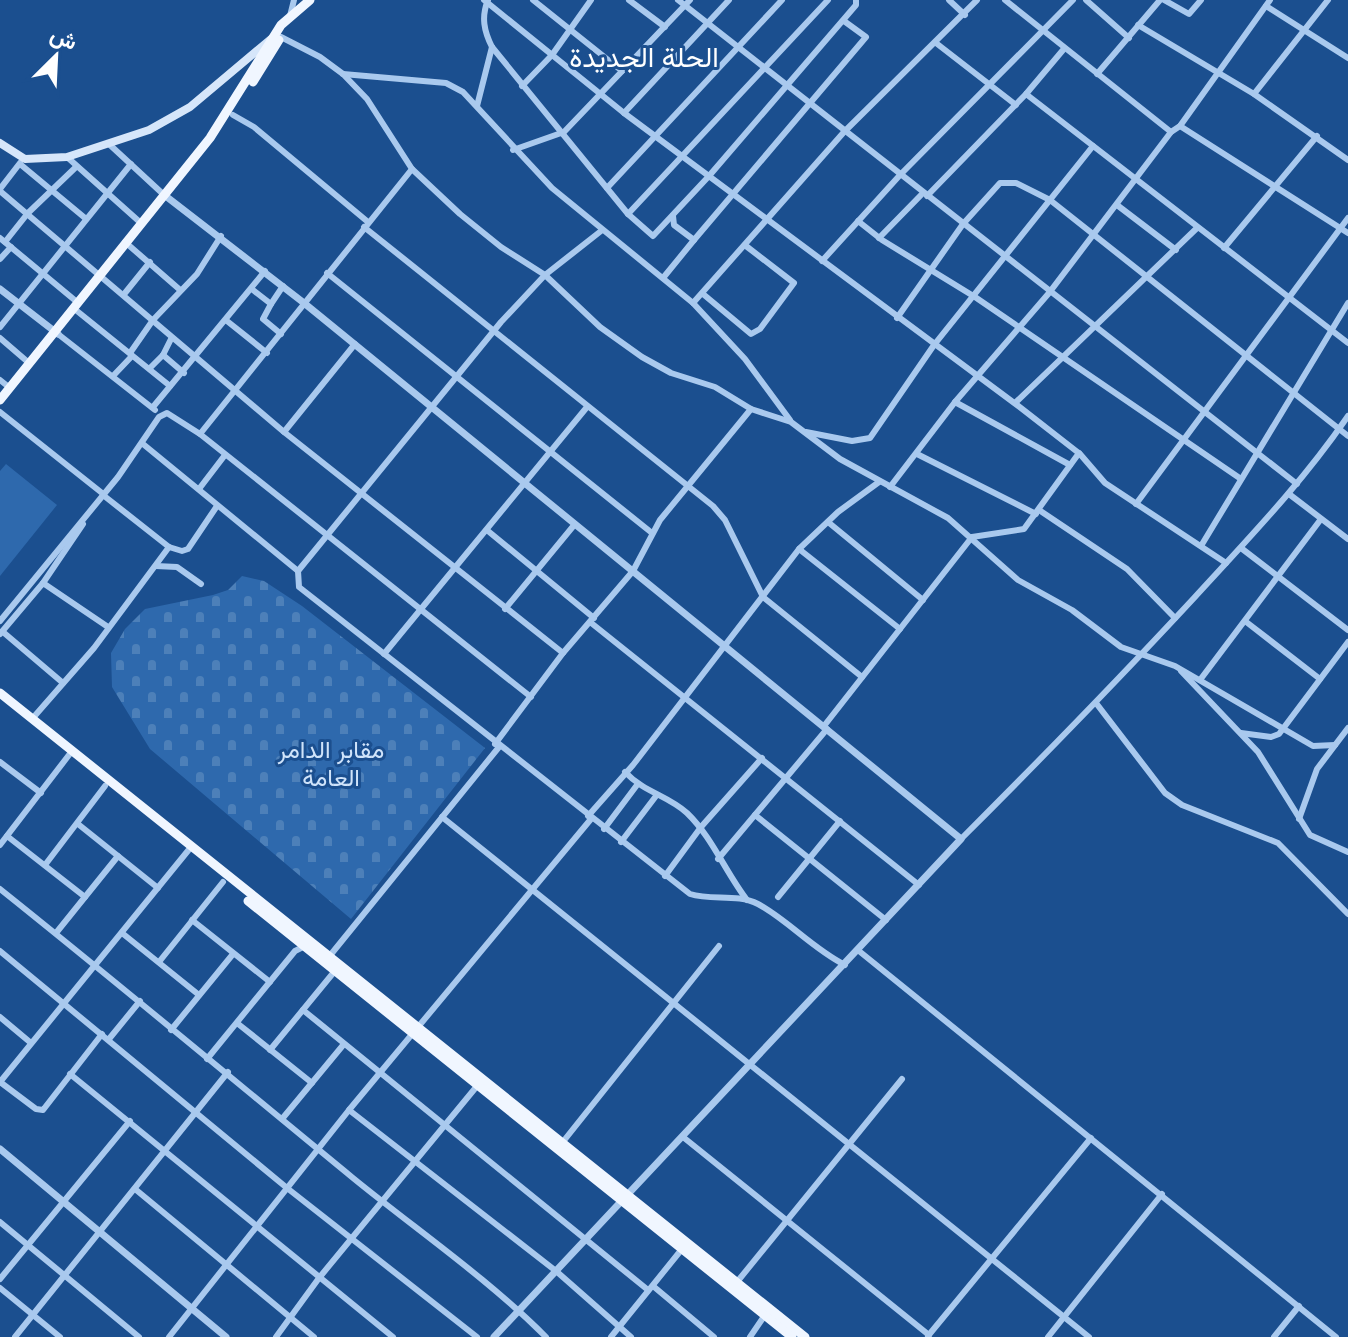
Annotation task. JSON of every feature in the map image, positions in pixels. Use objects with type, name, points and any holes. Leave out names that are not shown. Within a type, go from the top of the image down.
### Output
[{"type":"main road","points":[[0,410],[77,306],[233,115],[278,37],[281,25],[310,0]]},
{"type":"main road","points":[[0,143],[22,161],[67,157],[110,145],[169,121],[278,37]]},
{"type":"main road","points":[[196,160],[278,37]]},
{"type":"main road","points":[[0,400],[56,333]]},
{"type":"main road","points":[[0,693],[105,786],[189,850],[223,882],[328,958],[477,1086],[805,1337]]},
{"type":"main road","points":[[0,700],[307,945],[334,972],[562,1143],[682,1249],[792,1337]]},
{"type":"street","points":[[290,16],[294,0]]},
{"type":"street","points":[[533,0],[622,71]]},
{"type":"street","points":[[522,86],[552,55],[591,0]]},
{"type":"street","points":[[629,0],[665,27]]},
{"type":"street","points":[[678,0],[688,3],[707,24],[1202,413],[1297,484]]},
{"type":"street","points":[[624,113],[729,0]]},
{"type":"street","points":[[607,188],[782,0]]},
{"type":"street","points":[[628,214],[828,0]]},
{"type":"street","points":[[486,1],[485,31],[492,47],[628,214],[653,236],[788,87],[844,21],[856,5],[856,0]]},
{"type":"street","points":[[949,0],[965,15]]},
{"type":"street","points":[[693,303],[844,132],[977,0]]},
{"type":"street","points":[[1005,0],[1063,50],[1171,132]]},
{"type":"street","points":[[822,261],[900,175],[1073,0]]},
{"type":"street","points":[[1086,0],[1129,38]]},
{"type":"street","points":[[1097,74],[1162,0],[1189,14],[1201,0]]},
{"type":"street","points":[[1254,94],[1328,0]]},
{"type":"street","points":[[486,1],[624,113],[1015,403],[1079,453],[1105,483],[1226,563]]},
{"type":"street","points":[[513,150],[564,132],[688,3]]},
{"type":"street","points":[[890,487],[955,402],[1049,293],[1171,132],[1180,126],[1268,3],[1348,58]]},
{"type":"street","points":[[663,278],[866,37],[844,21]]},
{"type":"street","points":[[1138,25],[1254,94],[1345,158],[1348,147]]},
{"type":"street","points":[[278,37],[320,57],[343,74],[367,99],[412,169],[501,247],[545,275],[600,327],[642,357],[671,373],[715,387],[751,409],[791,422],[823,448],[948,518],[1034,592],[1072,610],[1109,639],[1141,657],[1154,657],[1175,666],[1313,746],[1335,745]]},
{"type":"street","points":[[936,43],[1016,105]]},
{"type":"street","points":[[477,106],[492,47]]},
{"type":"street","points":[[879,238],[1016,105],[1063,50]]},
{"type":"street","points":[[343,74],[446,83],[463,92],[513,150],[601,231],[693,303],[759,376],[791,422]]},
{"type":"street","points":[[1026,94],[1348,343]]},
{"type":"street","points":[[233,115],[254,127],[494,331],[725,520],[763,597],[862,677]]},
{"type":"street","points":[[1180,126],[1348,233]]},
{"type":"street","points":[[1224,248],[1317,136]]},
{"type":"street","points":[[110,145],[165,195],[265,271],[961,839]]},
{"type":"street","points":[[806,432],[852,441],[870,438],[934,345],[1093,146]]},
{"type":"street","points":[[67,157],[142,225]]},
{"type":"street","points":[[85,218],[51,192],[22,161],[0,190],[100,278],[125,293],[171,339],[284,432],[563,653]]},
{"type":"street","points":[[0,327],[131,164]]},
{"type":"street","points":[[0,259],[5,242],[28,213],[76,167]]},
{"type":"street","points":[[200,434],[412,169]]},
{"type":"street","points":[[897,318],[963,224],[1000,183],[1016,183],[1050,200],[1348,436]]},
{"type":"street","points":[[1117,205],[1176,250]]},
{"type":"street","points":[[673,216],[674,225],[694,240]]},
{"type":"street","points":[[1136,504],[1180,439],[1348,218]]},
{"type":"street","points":[[858,221],[879,238],[1020,327],[1241,479]]},
{"type":"street","points":[[1015,403],[1197,228]]},
{"type":"street","points":[[601,231],[545,275],[456,375],[298,571],[299,587],[306,596],[665,876],[703,898],[747,900],[759,905],[814,948],[845,965]]},
{"type":"street","points":[[113,376],[132,356],[130,353],[153,320],[179,289],[197,274],[221,236]]},
{"type":"street","points":[[5,242],[170,386]]},
{"type":"street","points":[[127,244],[179,289]]},
{"type":"street","points":[[703,294],[751,334],[760,329],[794,283],[746,246]]},
{"type":"street","points":[[125,293],[150,262]]},
{"type":"street","points":[[153,407],[184,373],[192,356],[253,290],[265,271]]},
{"type":"street","points":[[327,273],[652,533]]},
{"type":"street","points":[[281,334],[263,319],[283,286]]},
{"type":"street","points":[[0,289],[153,407],[159,417]]},
{"type":"street","points":[[253,290],[271,304]]},
{"type":"street","points":[[1201,546],[1348,303]]},
{"type":"street","points":[[227,321],[267,353]]},
{"type":"street","points":[[0,338],[29,363]]},
{"type":"street","points":[[150,368],[163,355],[171,339]]},
{"type":"street","points":[[284,432],[355,344]]},
{"type":"street","points":[[163,355],[184,373]]},
{"type":"street","points":[[0,380],[10,388]]},
{"type":"street","points":[[955,402],[1070,465]]},
{"type":"street","points":[[384,654],[587,407]]},
{"type":"street","points":[[328,958],[497,746],[563,653],[633,571],[652,533],[751,409]]},
{"type":"street","points":[[0,410],[169,547],[186,551],[217,506]]},
{"type":"street","points":[[0,621],[143,444],[159,417],[172,414],[531,697]]},
{"type":"street","points":[[494,1337],[961,839],[1141,657],[1289,494],[1348,416]]},
{"type":"street","points":[[143,444],[298,571]]},
{"type":"street","points":[[718,859],[826,728],[972,537],[1020,531],[1079,453]]},
{"type":"street","points":[[917,454],[1037,512],[1127,569],[1175,618]]},
{"type":"street","points":[[199,489],[225,455]]},
{"type":"street","points":[[169,1337],[349,1110],[532,891],[799,549],[879,482]]},
{"type":"street","points":[[1289,494],[1345,537],[1348,528]]},
{"type":"street","points":[[63,683],[1,633],[78,535],[88,513]]},
{"type":"street","points":[[1200,680],[1321,519]]},
{"type":"street","points":[[828,522],[923,600]]},
{"type":"street","points":[[505,609],[575,524]]},
{"type":"street","points":[[488,531],[685,698],[919,885]]},
{"type":"street","points":[[32,719],[169,547]]},
{"type":"street","points":[[1241,548],[1348,630]]},
{"type":"street","points":[[799,549],[900,629]]},
{"type":"street","points":[[156,566],[177,567],[201,584]]},
{"type":"street","points":[[43,583],[108,627]]},
{"type":"street","points":[[1245,621],[1320,679]]},
{"type":"street","points":[[1241,733],[1271,737],[1282,730],[1348,642]]},
{"type":"street","points":[[1175,666],[1258,752],[1299,819],[1316,840],[1348,852]]},
{"type":"street","points":[[1096,703],[1165,793],[1182,805],[1278,843],[1348,914]]},
{"type":"street","points":[[1299,819],[1317,769],[1347,730]]},
{"type":"street","points":[[0,845],[70,753]]},
{"type":"street","points":[[665,876],[701,827],[762,758]]},
{"type":"street","points":[[0,763],[41,793]]},
{"type":"street","points":[[625,772],[637,785],[671,801],[701,827],[718,859],[747,900]]},
{"type":"street","points":[[604,829],[637,785]]},
{"type":"street","points":[[45,865],[105,786]]},
{"type":"street","points":[[621,842],[656,796]]},
{"type":"street","points":[[755,815],[887,920]]},
{"type":"street","points":[[442,817],[1089,1337]]},
{"type":"street","points":[[778,897],[840,821]]},
{"type":"street","points":[[78,824],[158,888]]},
{"type":"street","points":[[7,836],[85,897]]},
{"type":"street","points":[[102,1034],[40,1111],[0,1082],[189,850]]},
{"type":"street","points":[[56,933],[118,856]]},
{"type":"street","points":[[159,962],[223,882]]},
{"type":"street","points":[[0,889],[519,1310],[546,1337]]},
{"type":"street","points":[[192,920],[270,982]]},
{"type":"street","points":[[122,933],[199,995]]},
{"type":"street","points":[[207,1059],[295,951],[307,945]]},
{"type":"street","points":[[562,1143],[719,946]]},
{"type":"street","points":[[0,951],[197,1110],[351,1240],[477,1337]]},
{"type":"street","points":[[859,951],[1336,1337]]},
{"type":"street","points":[[171,1030],[233,954]]},
{"type":"street","points":[[270,1050],[334,972]]},
{"type":"street","points":[[109,1039],[140,1001]]},
{"type":"street","points":[[303,1010],[585,1239],[714,1337]]},
{"type":"street","points":[[0,1017],[31,1043]]},
{"type":"street","points":[[237,1023],[312,1083]]},
{"type":"street","points":[[282,1119],[344,1044]]},
{"type":"street","points":[[15,1337],[228,1072]]},
{"type":"street","points":[[70,1074],[167,1149],[255,1228],[393,1337]]},
{"type":"street","points":[[737,1282],[902,1079]]},
{"type":"street","points":[[276,1337],[319,1278],[477,1086]]},
{"type":"street","points":[[349,1110],[556,1271],[631,1337]]},
{"type":"street","points":[[0,1279],[130,1121]]},
{"type":"street","points":[[683,1137],[928,1336],[1091,1138]]},
{"type":"street","points":[[0,1149],[226,1337]]},
{"type":"street","points":[[135,1189],[225,1267],[314,1337]]},
{"type":"street","points":[[1048,1337],[1162,1194]]},
{"type":"street","points":[[0,1222],[139,1337]]},
{"type":"street","points":[[611,1337],[682,1249]]},
{"type":"street","points":[[0,1288],[60,1337]]},
{"type":"street","points":[[1274,1337],[1299,1306]]},
{"type":"street","points":[[750,1337],[765,1315]]},
{"type":"green space","points":[[6,464],[57,505],[0,576],[0,471]]},
{"type":"green space","name":"مقابر الدامر العامة","points":[[242,576],[264,581],[302,606],[485,748],[351,919],[150,749],[112,687],[111,653],[125,629],[145,609],[228,590]]},
{"type":"district","name":"الحلة الجديدة","points":[[644,57]]}]
